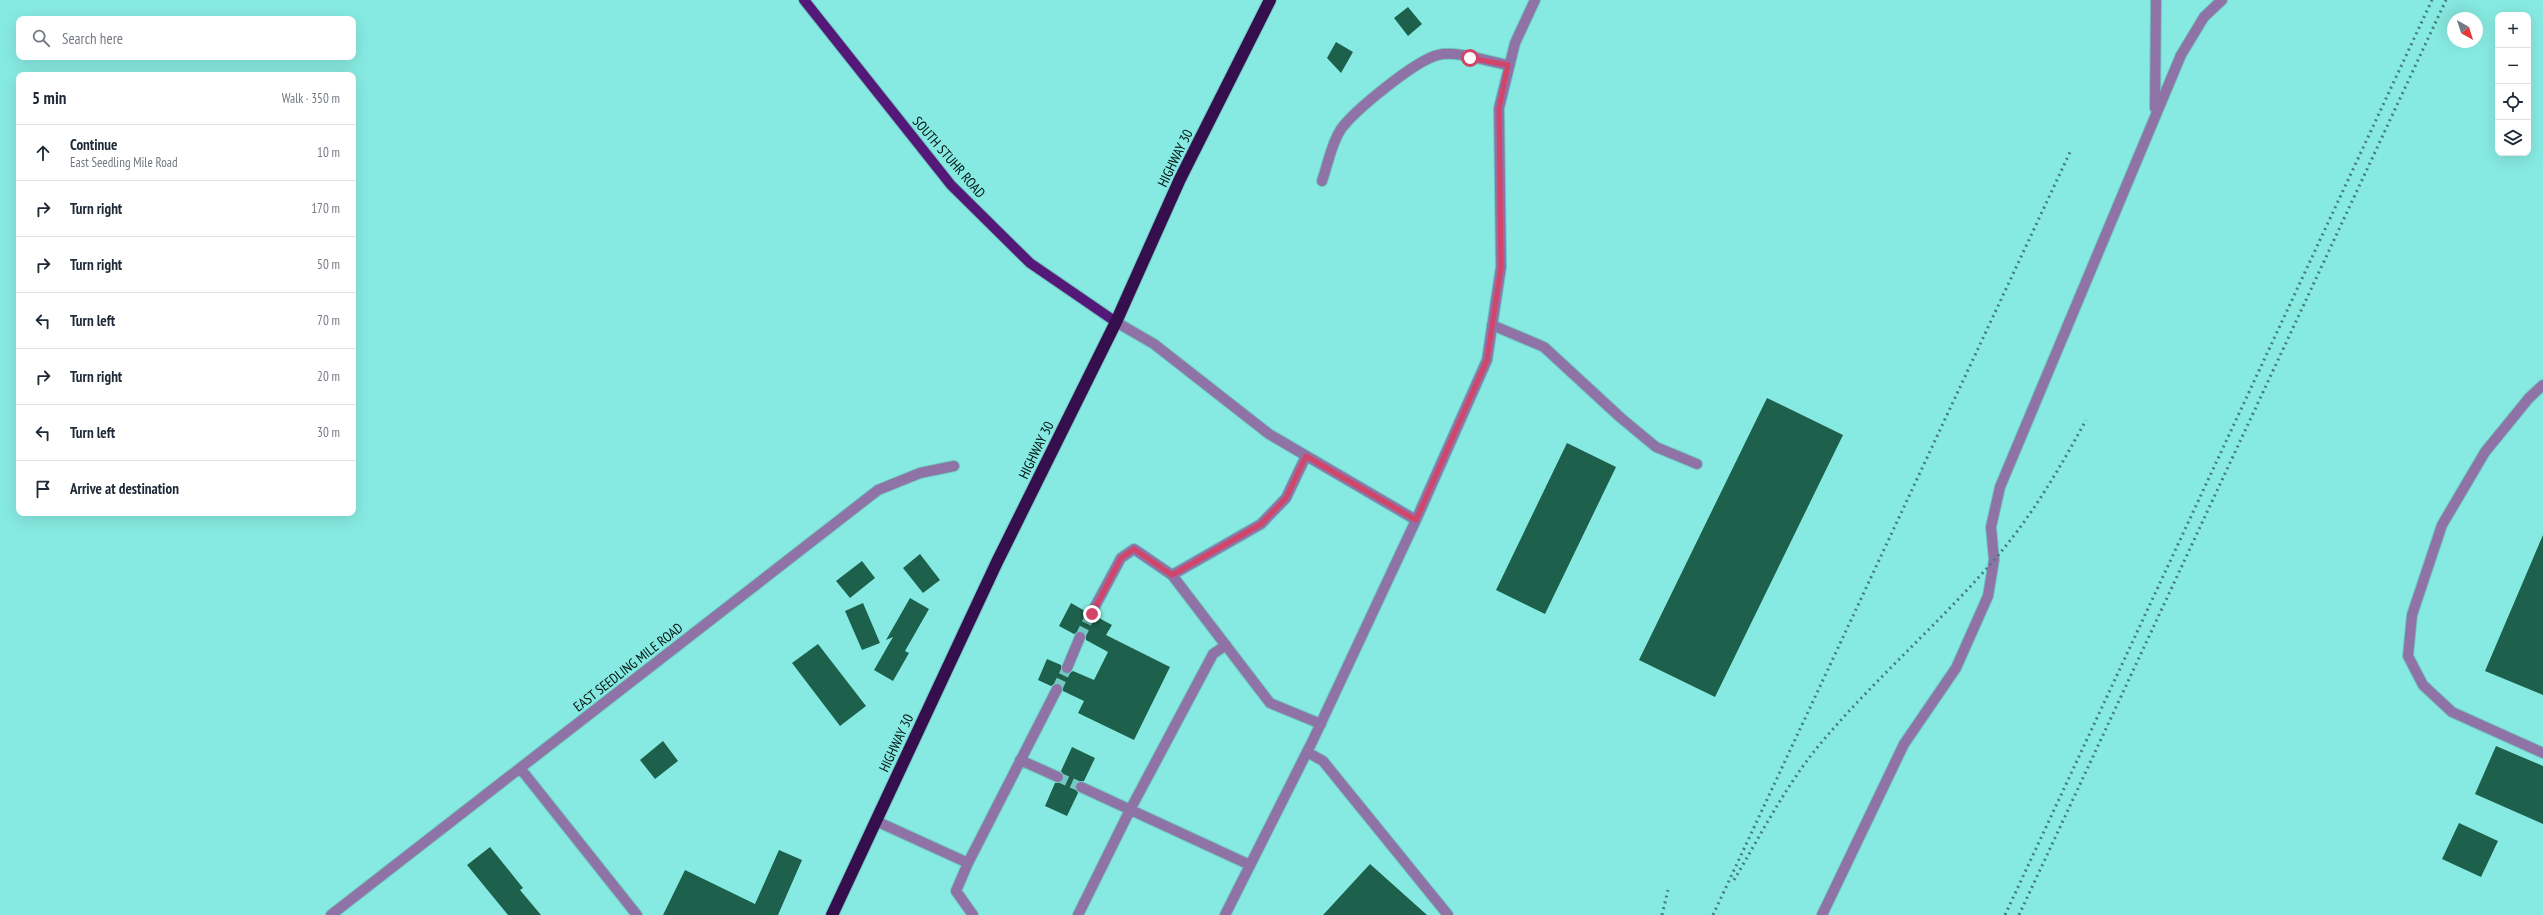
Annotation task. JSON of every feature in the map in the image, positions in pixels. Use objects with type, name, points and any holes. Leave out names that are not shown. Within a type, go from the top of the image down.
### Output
[{"type":"highway","name":"HIGHWAY 30","points":[[832,915],[997,562],[1116,322],[1180,180],[1270,0]]},
{"type":"main road","name":"SOUTH STUHR ROAD","points":[[804,0],[951,185],[1030,263],[1116,322]]},
{"type":"street","points":[[1225,915],[1321,724],[1416,520],[1487,360],[1501,267],[1499,108],[1508,65],[1524,22],[1536,0]]},
{"type":"street","points":[[2156,0],[2156,111]]},
{"type":"street","points":[[1822,915],[1900,751],[1956,668],[1988,596],[1994,560],[1991,527],[2000,487],[2156,111],[2181,55],[2204,17],[2222,0]]},
{"type":"street","points":[[1322,181],[1334,143],[1341,129],[1372,99],[1426,60],[1448,53],[1508,65]]},
{"type":"street","points":[[1116,322],[1154,344],[1263,429],[1306,456],[1416,520]]},
{"type":"street","points":[[1492,326],[1544,347],[1621,418],[1656,447],[1697,464]]},
{"type":"street","points":[[2543,385],[2529,398],[2485,452],[2442,525],[2412,615],[2408,656],[2423,685],[2452,712],[2543,753]]},
{"type":"street","points":[[1172,575],[1261,524],[1286,498],[1306,456]]},
{"type":"street","name":"EAST SEEDLING MILE ROAD","points":[[331,915],[878,490],[920,473],[954,466]]},
{"type":"street","points":[[1092,614],[1121,558],[1134,549],[1172,575],[1270,703],[1321,724]]},
{"type":"street","points":[[1067,668],[1080,637]]},
{"type":"street","points":[[1078,915],[1130,810],[1213,654],[1226,645]]},
{"type":"street","points":[[973,915],[956,891],[968,863],[1057,688]]},
{"type":"street","points":[[1307,752],[1323,761],[1448,915]]},
{"type":"street","points":[[1020,760],[1058,777]]},
{"type":"street","points":[[520,768],[637,915]]},
{"type":"street","points":[[1081,787],[1250,865]]},
{"type":"street","points":[[876,821],[968,863]]},
{"type":"building","points":[[1408,7],[1422,24],[1408,36],[1394,18]]},
{"type":"building","points":[[1336,42],[1353,52],[1341,73],[1327,58]]},
{"type":"building","points":[[1767,398],[1843,435],[1715,697],[1639,660]]},
{"type":"building","points":[[1567,443],[1616,467],[1545,614],[1496,590]]},
{"type":"building","points":[[2543,535],[2543,695],[2485,671]]},
{"type":"building","points":[[920,554],[940,580],[923,593],[903,568]]},
{"type":"building","points":[[862,561],[875,578],[850,598],[836,581]]},
{"type":"building","points":[[910,598],[929,609],[905,651],[909,653],[893,681],[874,670],[893,637],[886,640]]},
{"type":"building","points":[[863,603],[880,643],[862,650],[845,611]]},
{"type":"building","points":[[1071,603],[1085,611],[1085,617],[1088,620],[1097,617],[1112,625],[1106,635],[1170,667],[1134,740],[1078,713],[1084,701],[1063,691],[1060,683],[1056,683],[1051,686],[1038,680],[1047,659],[1061,665],[1064,674],[1068,674],[1073,671],[1094,680],[1108,652],[1086,640],[1086,636],[1083,631],[1074,634],[1059,626]]},
{"type":"building","points":[[818,644],[866,706],[840,726],[792,663]]},
{"type":"building","points":[[663,741],[678,761],[655,779],[640,760]]},
{"type":"building","points":[[2496,746],[2543,766],[2543,824],[2475,794]]},
{"type":"building","points":[[1072,747],[1095,758],[1084,781],[1078,782],[1075,785],[1078,793],[1067,816],[1045,806],[1055,783],[1064,780],[1064,776],[1061,771]]},
{"type":"building","points":[[2459,823],[2498,841],[2481,877],[2442,859]]},
{"type":"building","points":[[490,847],[523,888],[520,890],[541,915],[508,915],[467,865]]},
{"type":"building","points":[[779,850],[802,860],[778,915],[663,915],[685,870],[755,904]]},
{"type":"building","points":[[1370,864],[1427,915],[1323,915]]},
{"type":"tunnel","points":[[1080,637],[1091,614]]},
{"type":"tunnel","points":[[1057,689],[1067,668]]},
{"type":"tunnel","points":[[1058,777],[1081,787]]},
{"type":"railway","points":[[2005,915],[2432,0]]},
{"type":"railway","points":[[2019,915],[2446,0]]},
{"type":"railway","points":[[1713,915],[2071,150]]},
{"type":"railway","points":[[1734,880],[1783,796],[1804,764],[1859,700],[1951,607],[1995,559],[2021,527],[2044,492],[2086,420]]},
{"type":"railway","points":[[1662,915],[1668,890]]},
{"type":"route","points":[[1092,614],[1121,558],[1127,552],[1134,549],[1172,575],[1261,524],[1286,498],[1306,456],[1416,520],[1487,360],[1501,267],[1499,108],[1508,65],[1470,58]]}]
